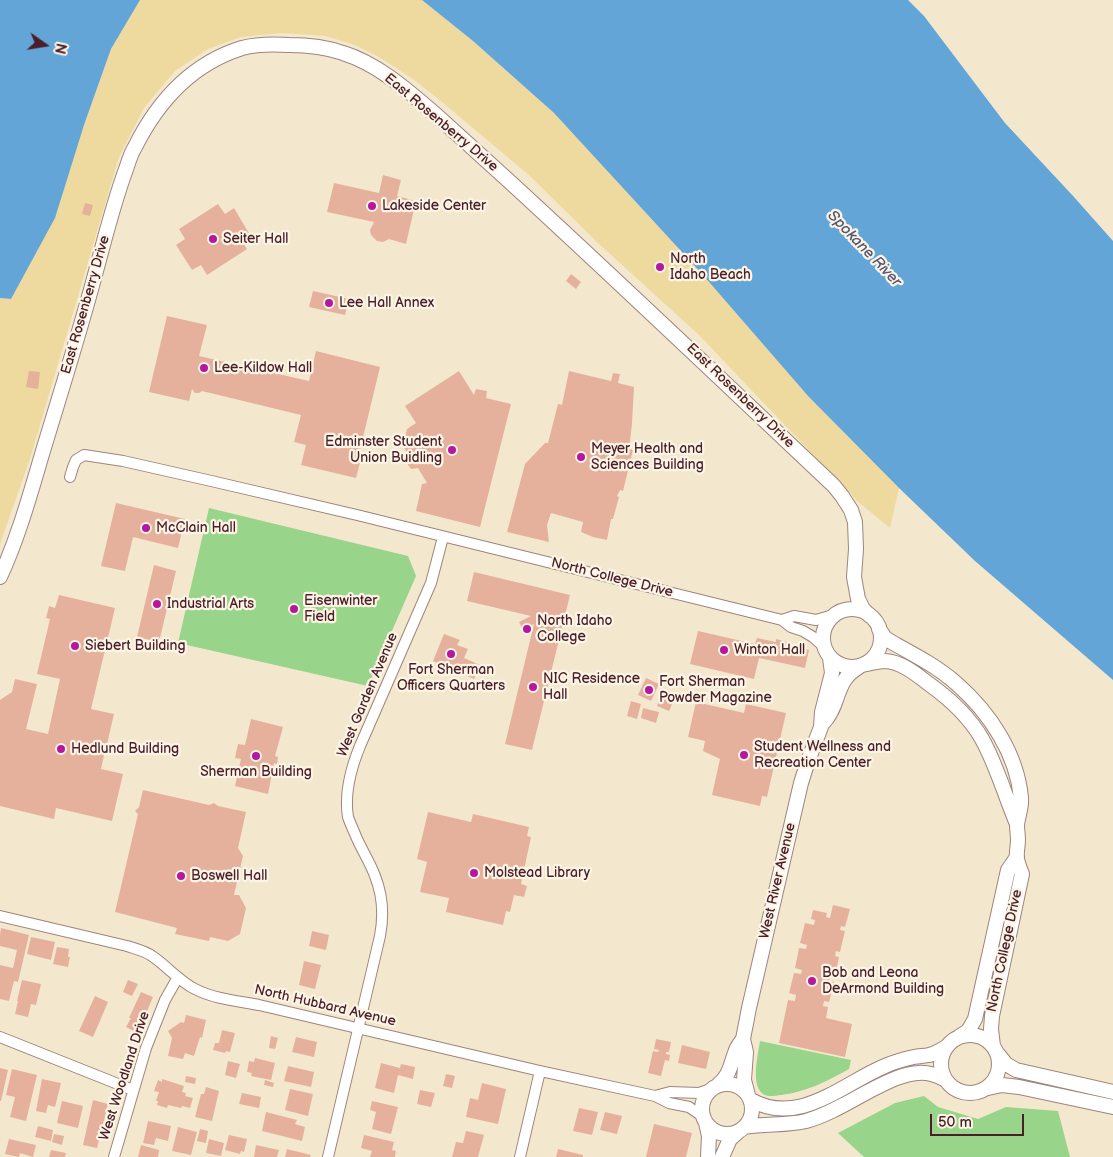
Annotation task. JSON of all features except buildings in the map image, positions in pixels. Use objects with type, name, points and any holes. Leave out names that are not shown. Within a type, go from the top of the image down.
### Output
[{"type":"street","name":"East Rosenberry Drive","points":[[0,577],[6,566],[29,496],[95,277],[118,191],[133,150],[163,102],[195,71],[219,57],[244,48],[262,45],[298,45],[344,53],[383,73],[407,90],[583,248],[834,486],[851,510],[855,522],[854,578],[858,599],[863,609],[870,616]]},
{"type":"street","name":"North College Drive","points":[[70,477],[76,460],[84,455],[116,460],[226,484],[782,620],[791,628],[803,631],[813,637],[822,645],[827,655]]},
{"type":"street","name":"West Garden Avenue","points":[[328,1157],[380,936],[383,909],[381,892],[375,875],[358,842],[349,818],[347,805],[349,781],[353,763],[360,746],[431,584],[443,537]]},
{"type":"street","points":[[847,609],[855,609],[864,611],[870,616],[876,622],[881,637],[878,652],[873,659],[862,666],[850,668],[843,667],[827,655],[822,636],[824,628],[833,615],[847,609]]},
{"type":"street","name":"North College Drive","points":[[782,620],[794,616],[816,620],[833,615]]},
{"type":"street","name":"North College Drive","points":[[879,629],[885,638],[926,662],[957,684],[985,712],[1004,742],[1015,770],[1022,801],[1017,824],[1018,841],[1016,857],[1008,870],[975,1019],[968,1031],[960,1036]]},
{"type":"street","name":"West River Avenue","points":[[749,1098],[744,1080],[746,1052],[744,1039],[749,1008],[801,783],[821,726],[822,712],[832,673],[827,655]]},
{"type":"street","name":"North College Drive","points":[[862,666],[884,661],[894,662],[922,678],[957,706],[982,739],[1017,824]]},
{"type":"street","name":"West River Avenue","points":[[821,726],[830,716],[845,678],[862,666]]},
{"type":"street","name":"North College Drive","points":[[995,1050],[990,1029],[1022,874],[1016,857]]},
{"type":"street","name":"North Hubbard Avenue","points":[[0,916],[140,950],[152,956],[196,990],[216,996],[655,1096],[669,1103],[689,1107],[704,1120]]},
{"type":"street","name":"West Woodland Drive","points":[[114,1157],[146,1048],[165,1000],[178,977]]},
{"type":"street","points":[[749,1098],[763,1107],[779,1110],[808,1104],[884,1066],[909,1058],[930,1055],[960,1036],[969,1035],[987,1040],[1006,1064],[1016,1070],[1113,1092]]},
{"type":"street","points":[[0,1037],[133,1090]]},
{"type":"street","name":"West River Avenue","points":[[715,1087],[723,1081],[728,1073],[735,1051],[744,1039]]},
{"type":"street","points":[[946,1046],[940,1062],[944,1079],[949,1086],[964,1093],[972,1094],[1002,1085],[1113,1107]]},
{"type":"street","points":[[988,1088],[998,1072],[999,1063],[995,1050]]},
{"type":"street","points":[[520,1157],[540,1071]]},
{"type":"street","points":[[704,1120],[711,1129],[717,1132],[732,1134],[756,1124],[782,1124],[806,1121],[831,1112],[884,1083],[908,1074],[933,1074],[944,1079]]},
{"type":"street","points":[[708,1157],[709,1136],[701,1109],[703,1101],[706,1094],[715,1087],[731,1084],[738,1086],[749,1098],[752,1114],[742,1129],[730,1139],[722,1157]]},
{"type":"street","name":"North Hubbard Avenue","points":[[655,1096],[670,1092],[699,1094],[715,1087]]},
{"type":"green space","name":"Eisenwinter Field","points":[[209,508],[408,556],[416,576],[368,686],[178,643]]},
{"type":"green space","points":[[760,1041],[851,1060],[849,1069],[808,1089],[790,1094],[767,1096],[760,1091],[756,1080]]},
{"type":"green space","points":[[924,1096],[938,1107],[978,1119],[1006,1107],[1058,1111],[1070,1157],[864,1157],[838,1133],[895,1103]]},
{"type":"sand","name":"North Idaho Beach","points":[[140,0],[422,0],[473,41],[554,113],[703,275],[808,396],[899,488],[890,528],[857,501],[841,482],[699,335],[599,244],[530,176],[436,97],[379,57],[355,45],[325,36],[282,33],[241,37],[208,49],[175,71],[144,108],[119,157],[30,459],[0,544],[0,298],[11,299],[84,125],[111,49]]},
{"type":"water","points":[[0,0],[140,0],[111,49],[84,125],[55,218],[11,299],[0,298]]},
{"type":"water","name":"Spokane River","points":[[422,0],[908,0],[924,16],[1005,123],[1113,241],[1113,680],[975,561],[899,488],[808,396],[703,275],[554,113],[473,41]]},
{"type":"place","name":"Lakeside Center","points":[[372,206]]},
{"type":"place","name":"Seiter Hall","points":[[213,239]]},
{"type":"place","name":"North Idaho Beach","points":[[660,267]]},
{"type":"place","name":"Lee Hall Annex","points":[[329,303]]},
{"type":"place","name":"Lee-Kildow Hall","points":[[204,368]]},
{"type":"place","name":"Edminster Student Union Buidling","points":[[452,450]]},
{"type":"place","name":"Meyer Health and Sciences Building","points":[[581,457]]},
{"type":"place","name":"McClain Hall","points":[[146,528]]},
{"type":"place","name":"Industrial Arts","points":[[157,604]]},
{"type":"place","name":"Eisenwinter Field","points":[[294,609]]},
{"type":"place","name":"North Idaho College","points":[[527,629]]},
{"type":"place","name":"Siebert Building","points":[[75,646]]},
{"type":"place","name":"Winton Hall","points":[[724,650]]},
{"type":"place","name":"Fort Sherman Officers Quarters","points":[[451,654]]},
{"type":"place","name":"NIC Residence Hall","points":[[533,687]]},
{"type":"place","name":"Fort Sherman Powder Magazine","points":[[649,690]]},
{"type":"place","name":"Hedlund Building","points":[[61,749]]},
{"type":"place","name":"Student Wellness and Recreation Center","points":[[744,755]]},
{"type":"place","name":"Sherman Building","points":[[256,756]]},
{"type":"place","name":"Molstead Library","points":[[474,873]]},
{"type":"place","name":"Boswell Hall","points":[[181,876]]},
{"type":"place","name":"Bob and Leona DeArmond Building","points":[[812,981]]}]
